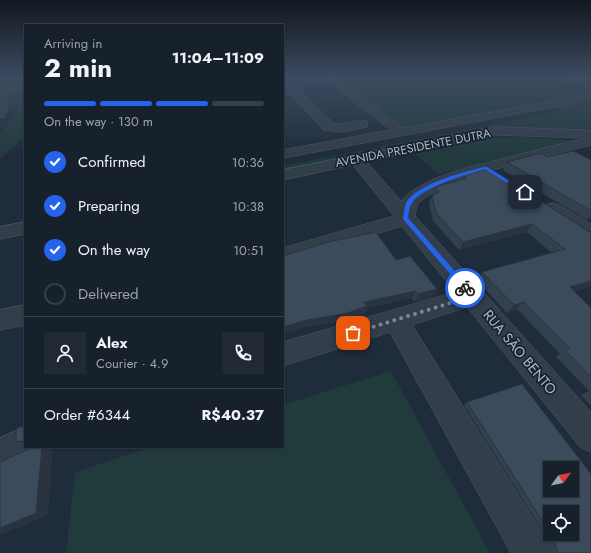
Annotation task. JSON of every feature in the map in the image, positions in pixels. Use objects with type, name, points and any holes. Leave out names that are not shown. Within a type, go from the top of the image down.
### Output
[{"type":"street","points":[[0,114],[2,104]]},
{"type":"street","points":[[307,104],[329,127],[334,129],[373,122]]},
{"type":"street","points":[[351,104],[373,122],[394,133]]},
{"type":"street","points":[[359,104],[394,133]]},
{"type":"street","name":"AVENIDA PRESIDENTE DUTRA","points":[[284,154],[554,104]]},
{"type":"street","points":[[314,130],[330,145]]},
{"type":"street","name":"AVENIDA PRESIDENTE DUTRA","points":[[284,174],[496,131],[591,134]]},
{"type":"street","points":[[284,255],[406,219],[408,204],[413,198],[424,190],[465,173],[591,141]]},
{"type":"street","points":[[564,149],[584,160]]},
{"type":"street","name":"RUA SÃO BENTO","points":[[356,160],[591,436]]},
{"type":"street","points":[[486,168],[505,180]]},
{"type":"street","points":[[538,200],[591,233]]},
{"type":"street","points":[[0,233],[24,228]]},
{"type":"street","points":[[284,354],[473,296]]},
{"type":"street","points":[[0,320],[24,315]]},
{"type":"street","points":[[396,320],[532,553]]},
{"type":"street","points":[[0,454],[24,443]]},
{"type":"green space","points":[[16,104],[24,104],[24,137],[0,159],[0,135],[17,111]]},
{"type":"green space","points":[[369,104],[552,104],[403,130]]},
{"type":"green space","points":[[569,104],[591,104],[591,132],[502,129],[284,172],[284,166],[560,111],[552,107]]},
{"type":"green space","points":[[520,137],[579,141],[438,174],[415,154],[491,138]]},
{"type":"green space","points":[[391,371],[490,553],[66,553],[75,472],[149,448],[284,448],[284,405]]},
{"type":"building","points":[[573,151],[591,160],[591,211],[507,162],[542,153],[547,157]]},
{"type":"building","points":[[489,168],[591,233],[591,281],[570,287],[591,308],[591,377],[565,350],[570,348],[524,302],[514,305],[482,272],[565,249],[532,224],[463,242],[436,213],[432,196],[439,192],[435,187],[467,178],[463,175]]},
{"type":"building","points":[[376,232],[396,260],[410,256],[437,289],[418,294],[416,291],[364,302],[367,306],[348,313],[307,320],[284,327],[284,256],[328,242]]},
{"type":"building","points":[[522,384],[591,474],[591,553],[558,553],[554,541],[579,541],[579,505],[543,505],[543,522],[467,402]]},
{"type":"building","points":[[24,425],[24,442],[16,441],[16,429]]},
{"type":"building","points":[[28,448],[42,448],[36,513],[0,528],[0,462],[27,450]]},
{"type":"way so far","points":[[353,333],[473,296],[465,288]]},
{"type":"route","points":[[465,288],[406,219],[408,204],[413,198],[424,190],[465,173],[486,168],[525,192]]}]
